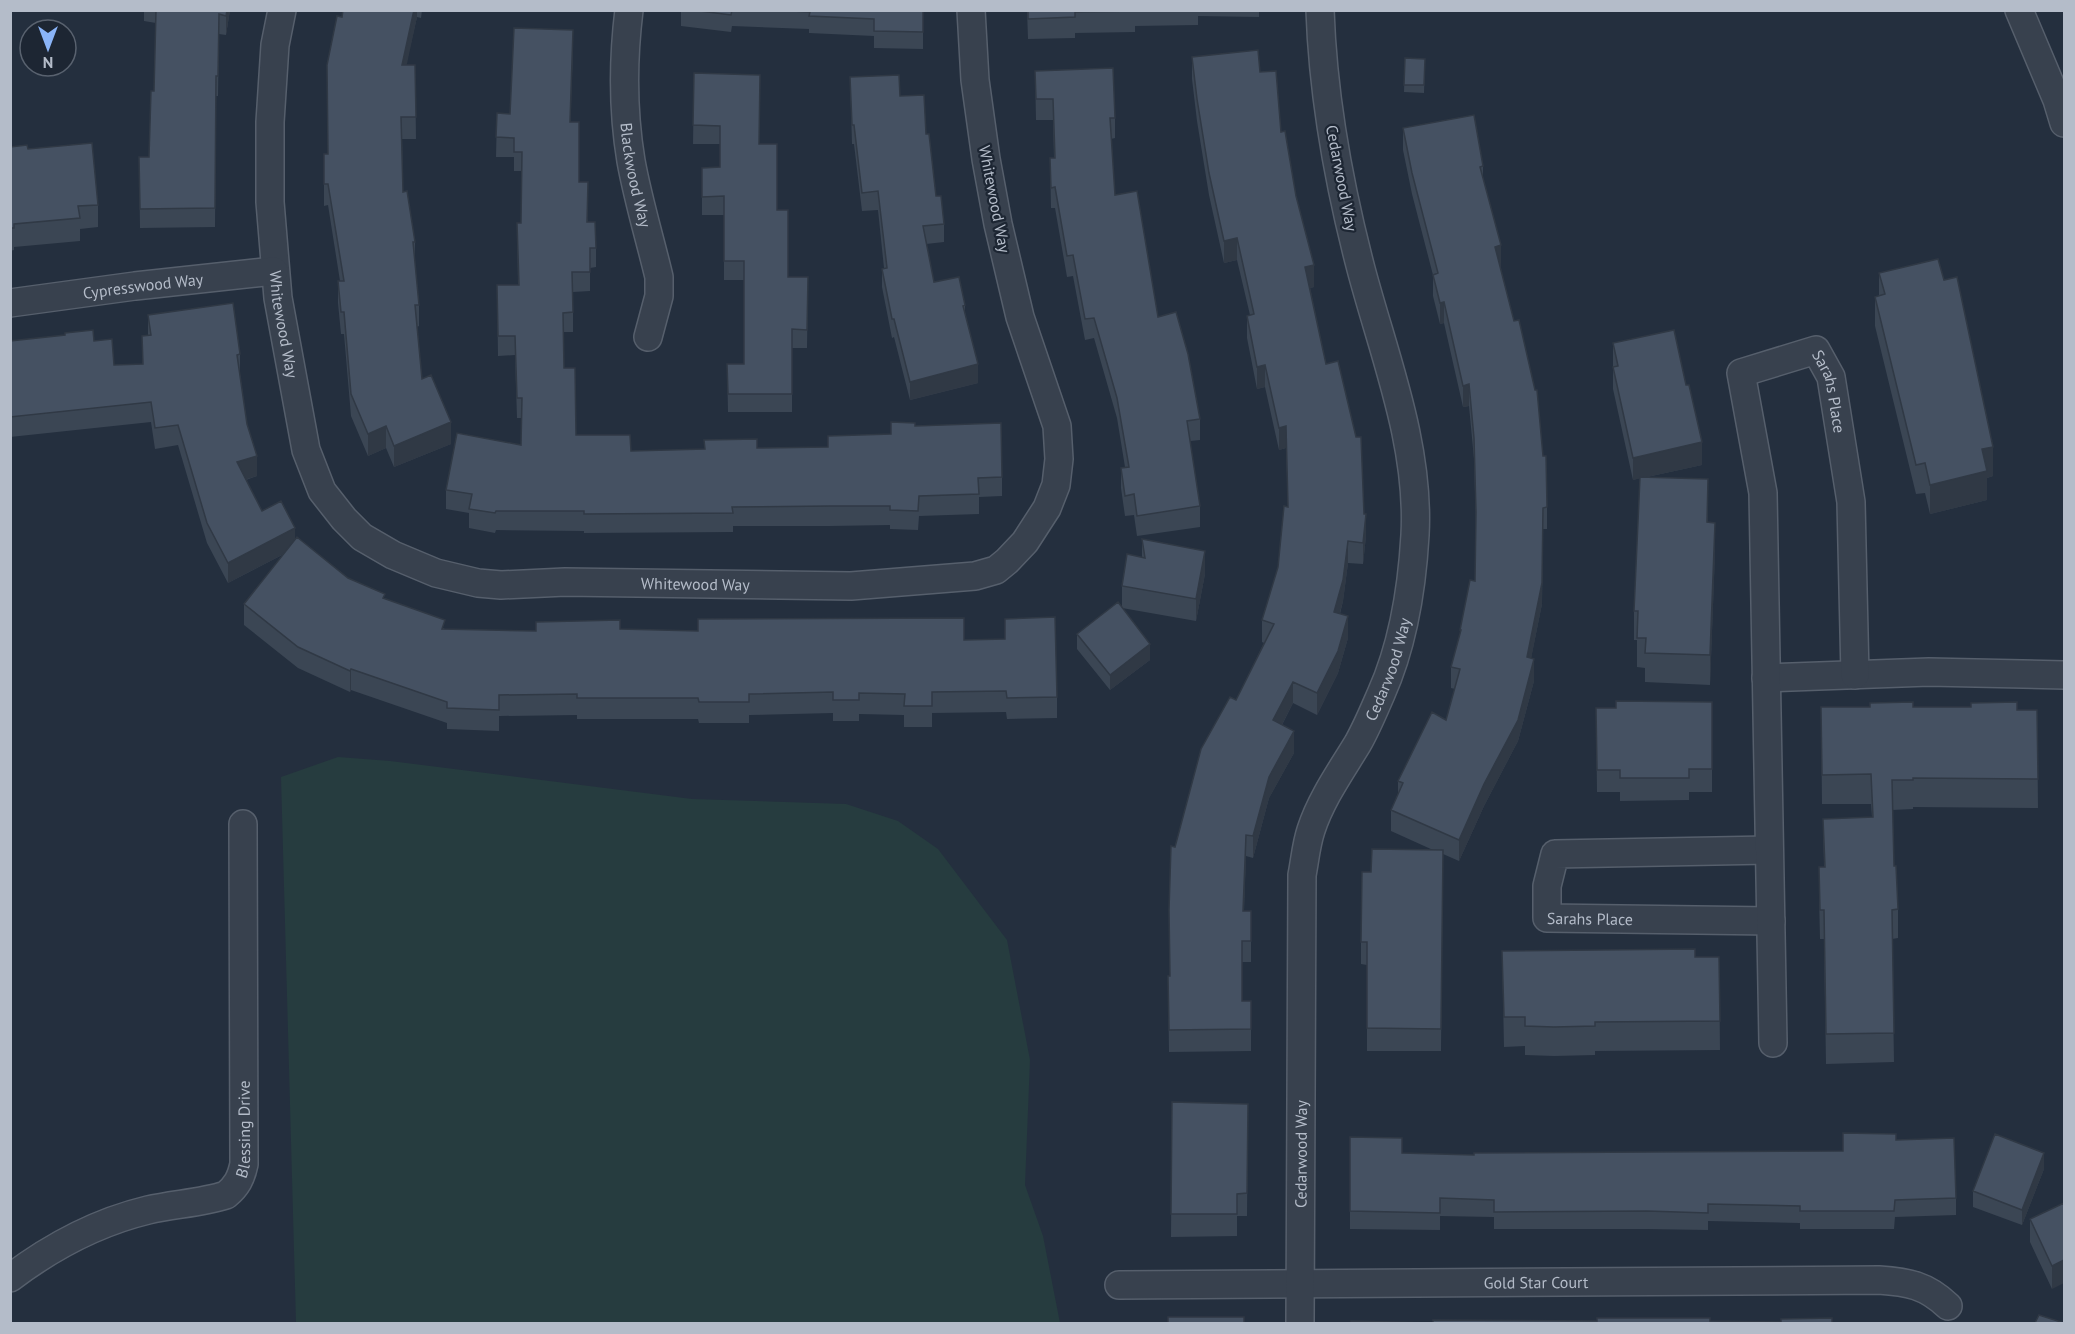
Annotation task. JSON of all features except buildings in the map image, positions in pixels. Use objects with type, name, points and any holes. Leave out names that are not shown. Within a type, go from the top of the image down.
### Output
[{"type":"street","name":"Whitewood Way","points":[[282,10],[274,54],[270,122],[270,202],[274,271],[306,450],[322,491],[344,519],[362,537],[393,555],[436,573],[478,583],[501,585],[565,582],[851,586],[975,576],[996,570],[1025,542],[1047,508],[1056,485],[1059,459],[1057,426],[1020,317],[998,224],[986,159],[975,80],[971,10]]},
{"type":"street","name":"Blackwood Way","points":[[629,10],[626,66],[628,141],[658,277],[659,296],[648,337]]},
{"type":"street","name":"Cedarwood Way","points":[[1300,1323],[1302,875],[1311,831],[1327,793],[1359,741],[1382,691],[1399,640],[1410,586],[1415,533],[1413,479],[1405,425],[1342,190],[1328,108],[1320,10]]},
{"type":"street","points":[[2019,10],[2053,90],[2064,123]]},
{"type":"street","name":"Cypresswood Way","points":[[10,303],[135,286],[274,271]]},
{"type":"street","name":"Sarahs Place","points":[[1773,1043],[1763,493],[1741,373],[1816,350],[1831,377],[1851,502],[1855,675]]},
{"type":"street","points":[[1766,678],[1929,672],[2064,675]]},
{"type":"street","name":"Blessing Drive","points":[[10,1278],[55,1248],[87,1231],[132,1214],[226,1195],[235,1188],[242,1177],[244,1164],[243,824]]},
{"type":"street","name":"Sarahs Place","points":[[1769,850],[1555,854],[1547,886],[1547,918],[1770,921]]},
{"type":"street","name":"Gold Star Court","points":[[1119,1285],[1879,1280],[1919,1286],[1935,1294],[1948,1305]]},
{"type":"green space","points":[[338,757],[390,761],[692,799],[846,804],[898,821],[938,849],[1007,940],[1030,1060],[1025,1185],[1043,1236],[1060,1323],[296,1323],[281,777]]}]
